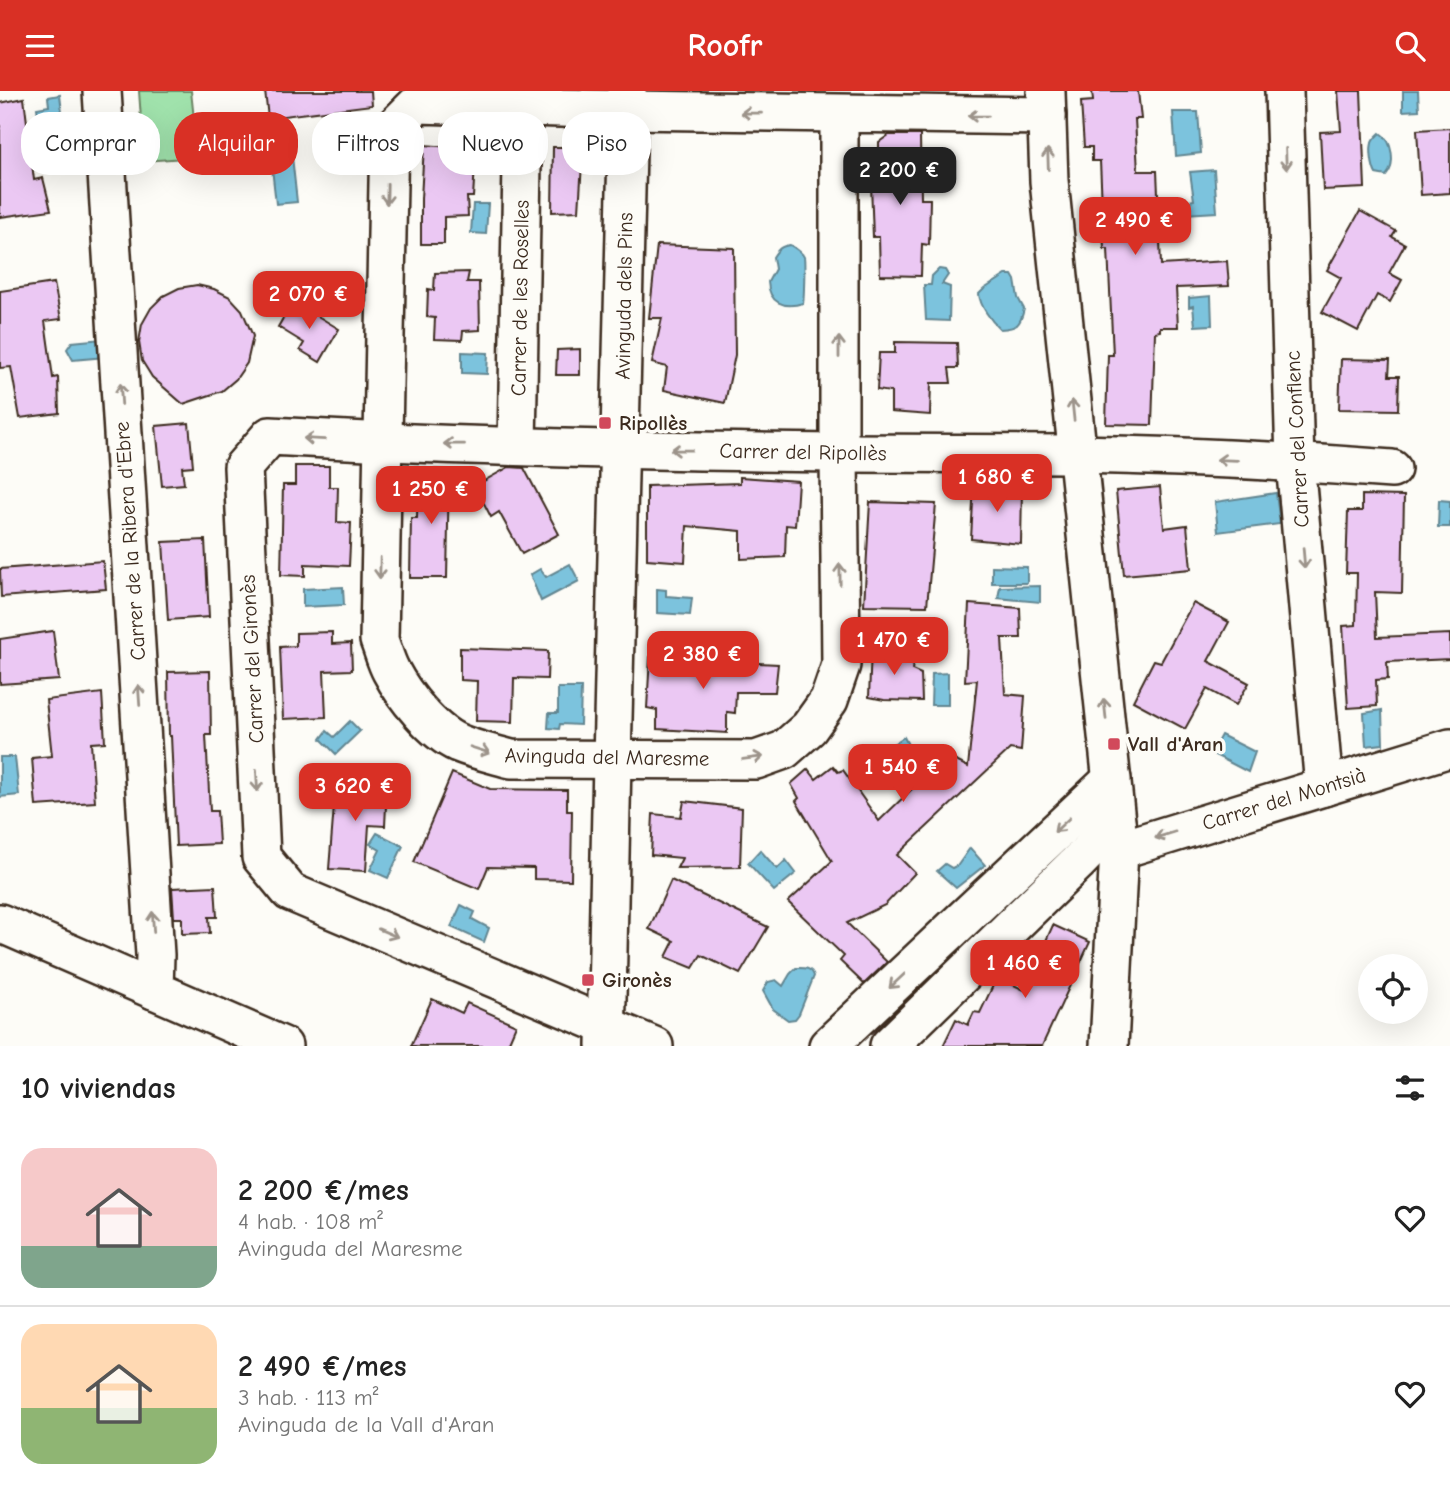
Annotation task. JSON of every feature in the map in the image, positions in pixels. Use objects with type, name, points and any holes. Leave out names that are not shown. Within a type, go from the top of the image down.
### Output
[{"type":"street","name":"Carrer de la Ribera d'Ebre","points":[[102,91],[155,955],[154,990]]},
{"type":"street","name":"Carrer del Conflenc","points":[[1284,91],[1296,462],[1324,787]]},
{"type":"street","name":"Avinguda del Maresme","points":[[839,114],[841,665],[829,700],[809,728],[784,750],[756,760],[511,759],[456,742],[435,728],[408,697],[391,671],[379,640],[388,132],[417,104],[523,107],[628,101],[839,114],[1046,104]]},
{"type":"street","name":"Avinguda dels Pins","points":[[607,1037],[628,101]]},
{"type":"street","points":[[1046,104],[1049,181],[1117,837],[1109,1046]]},
{"type":"street","name":"Carrer de les Roselles","points":[[517,446],[523,107]]},
{"type":"street","name":"Carrer del Gironès","points":[[382,442],[270,436],[243,467],[261,857],[290,892],[607,1037],[654,1046]]},
{"type":"street","name":"Carrer del Ripollès","points":[[382,442],[839,453],[1078,454],[1296,462],[1392,470]]},
{"type":"street","name":"Carrer del Montsià","points":[[889,1046],[1077,863],[1117,837],[1324,787],[1450,748]]},
{"type":"street","points":[[828,1046],[1112,779]]},
{"type":"street","points":[[0,923],[283,1046]]},
{"type":"green space","points":[[139,91],[191,91],[193,112],[174,112],[174,159],[160,160],[160,112],[140,112]]},
{"type":"water","points":[[1403,91],[1418,91],[1419,110],[1403,111]]},
{"type":"water","points":[[60,95],[62,112],[38,112],[37,108],[49,106],[48,97]]},
{"type":"water","points":[[1173,112],[1198,112],[1201,153],[1176,156]]},
{"type":"water","points":[[1380,133],[1388,142],[1392,153],[1391,166],[1386,176],[1376,174],[1373,167],[1372,143]]},
{"type":"water","points":[[1214,170],[1217,212],[1185,214],[1184,202],[1194,200],[1190,172]]},
{"type":"water","points":[[273,175],[294,175],[297,202],[276,204]]},
{"type":"water","points":[[473,204],[488,204],[486,234],[471,233]]},
{"type":"water","points":[[790,245],[803,255],[803,303],[784,305],[771,295],[768,282],[775,269],[773,257],[780,248]]},
{"type":"water","points":[[939,269],[945,270],[948,275],[942,284],[950,287],[949,321],[926,320],[924,285],[931,285],[932,276]]},
{"type":"water","points":[[1006,275],[1012,275],[1015,280],[1018,298],[1024,309],[1017,325],[1000,329],[981,303],[979,294]]},
{"type":"water","points":[[1211,296],[1212,325],[1195,326],[1193,306],[1189,307],[1189,298]]},
{"type":"water","points":[[102,339],[105,357],[73,360],[67,349],[72,342]]},
{"type":"water","points":[[462,352],[488,353],[487,374],[462,373]]},
{"type":"water","points":[[1276,493],[1280,524],[1218,532],[1215,502]]},
{"type":"water","points":[[1439,500],[1450,501],[1450,527],[1438,527]]},
{"type":"water","points":[[570,564],[579,581],[541,601],[530,575],[540,569],[546,577]]},
{"type":"water","points":[[992,566],[1027,567],[1027,583],[992,583]]},
{"type":"water","points":[[1040,586],[1040,602],[998,598],[1000,587]]},
{"type":"water","points":[[343,587],[344,605],[303,607],[303,589]]},
{"type":"water","points":[[657,589],[666,590],[666,596],[692,598],[690,615],[657,613]]},
{"type":"water","points":[[948,673],[948,705],[931,705],[932,674]]},
{"type":"water","points":[[558,688],[581,688],[580,725],[560,724],[559,729],[548,728],[549,713],[558,713]]},
{"type":"water","points":[[1382,710],[1383,744],[1366,746],[1364,713]]},
{"type":"water","points":[[350,721],[360,731],[336,754],[321,739],[327,731],[334,737]]},
{"type":"water","points":[[1221,735],[1255,752],[1248,772],[1211,753]]},
{"type":"water","points":[[904,737],[915,758],[880,778],[870,759]]},
{"type":"water","points":[[0,757],[15,757],[19,795],[0,797]]},
{"type":"water","points":[[377,833],[403,846],[388,878],[370,870],[380,850],[370,844]]},
{"type":"water","points":[[970,848],[985,865],[956,888],[937,871],[945,864],[952,868],[958,865]]},
{"type":"water","points":[[760,850],[777,869],[786,860],[796,873],[774,891],[748,863]]},
{"type":"water","points":[[461,905],[475,912],[472,919],[489,928],[484,942],[451,927]]},
{"type":"water","points":[[796,968],[809,970],[814,976],[799,1014],[795,1019],[788,1020],[773,1009],[763,991],[768,982],[776,980],[783,986]]},
{"type":"building","points":[[265,91],[371,91],[372,105],[298,114],[298,112],[267,112]]},
{"type":"building","points":[[1092,91],[1138,91],[1141,119],[1135,119],[1138,171],[1157,171],[1161,265],[1227,261],[1229,286],[1176,288],[1178,327],[1160,327],[1160,331],[1155,332],[1152,425],[1106,424],[1108,355],[1113,355],[1108,249],[1104,249],[1100,161],[1092,161],[1092,147],[1084,147],[1081,102],[1093,101]]},
{"type":"building","points":[[1338,91],[1361,91],[1365,188],[1323,190],[1320,132],[1341,131]]},
{"type":"building","points":[[24,98],[26,112],[21,112],[21,175],[33,175],[34,180],[43,178],[51,210],[0,217],[0,103]]},
{"type":"building","points":[[1450,128],[1450,193],[1421,195],[1417,130]]},
{"type":"building","points":[[889,135],[920,135],[921,199],[930,199],[929,245],[922,244],[921,276],[880,275],[879,237],[873,237],[871,184],[879,184],[879,142]]},
{"type":"building","points":[[424,145],[438,146],[438,175],[474,175],[473,197],[467,197],[468,216],[444,217],[444,244],[421,244]]},
{"type":"building","points":[[553,147],[562,147],[562,175],[581,175],[579,211],[552,212]]},
{"type":"building","points":[[1360,211],[1396,231],[1392,237],[1405,244],[1389,273],[1402,280],[1390,302],[1377,295],[1358,331],[1322,312],[1341,278],[1327,270]]},
{"type":"building","points":[[657,245],[734,248],[735,355],[725,403],[664,390],[667,367],[652,363],[662,318],[649,318]]},
{"type":"building","points":[[469,272],[467,282],[479,282],[480,330],[463,331],[462,340],[434,339],[435,318],[427,317],[428,289],[434,290],[435,273]]},
{"type":"building","points":[[54,283],[61,319],[45,321],[53,378],[58,377],[59,413],[20,418],[11,367],[0,368],[0,291]]},
{"type":"building","points":[[197,285],[230,297],[242,310],[253,336],[247,363],[236,379],[222,391],[183,404],[152,377],[142,361],[139,342],[142,324],[151,308],[163,296],[179,288]]},
{"type":"building","points":[[293,301],[339,329],[320,362],[300,350],[304,343],[278,327]]},
{"type":"building","points":[[895,342],[957,343],[958,368],[949,368],[951,383],[931,383],[930,415],[891,412],[891,392],[877,390],[879,353],[895,353]]},
{"type":"building","points":[[580,349],[580,375],[556,375],[557,350]]},
{"type":"building","points":[[1341,359],[1390,360],[1389,376],[1399,376],[1398,410],[1339,409]]},
{"type":"building","points":[[189,423],[193,466],[182,467],[184,484],[162,486],[156,426]]},
{"type":"building","points":[[295,466],[329,466],[329,487],[338,487],[337,522],[351,523],[349,566],[305,564],[305,576],[281,575],[283,485],[295,485]]},
{"type":"building","points":[[509,467],[524,468],[559,534],[522,554],[499,512],[491,517],[475,486]]},
{"type":"building","points":[[418,469],[449,470],[447,578],[410,578],[411,518],[417,518]]},
{"type":"building","points":[[740,477],[798,481],[795,526],[786,525],[785,557],[741,559],[741,531],[687,526],[685,562],[647,559],[647,486],[740,483]]},
{"type":"building","points":[[974,484],[1022,488],[1021,544],[971,539]]},
{"type":"building","points":[[1160,487],[1164,528],[1187,525],[1191,569],[1124,575],[1116,491]]},
{"type":"building","points":[[1362,495],[1404,496],[1402,593],[1375,592],[1377,637],[1450,634],[1450,659],[1387,662],[1388,679],[1376,680],[1377,706],[1348,708],[1343,626],[1356,625],[1357,573],[1346,573],[1348,511],[1362,511]]},
{"type":"building","points":[[870,502],[936,504],[927,606],[864,605]]},
{"type":"building","points":[[205,540],[209,617],[168,620],[163,542]]},
{"type":"building","points":[[103,561],[106,589],[1,597],[0,569]]},
{"type":"building","points":[[1193,603],[1229,622],[1208,661],[1249,683],[1236,705],[1207,689],[1185,729],[1133,701],[1154,660],[1161,662]]},
{"type":"building","points":[[969,604],[1020,608],[1021,638],[1002,638],[1005,694],[1025,696],[1021,751],[1010,749],[897,855],[915,873],[885,905],[847,923],[887,962],[864,984],[840,961],[844,956],[788,902],[832,861],[796,801],[799,798],[791,784],[808,769],[816,779],[833,766],[838,772],[843,770],[879,821],[946,756],[968,767],[977,680],[965,681]]},
{"type":"building","points":[[53,631],[59,680],[0,684],[0,639]]},
{"type":"building","points":[[332,632],[332,644],[351,643],[352,670],[324,671],[326,717],[283,719],[280,647],[296,646],[296,633]]},
{"type":"building","points":[[460,648],[548,651],[547,679],[514,678],[513,722],[476,721],[477,681],[460,680]]},
{"type":"building","points":[[871,650],[896,651],[898,655],[914,657],[912,670],[921,674],[922,701],[869,697]]},
{"type":"building","points":[[650,657],[778,664],[775,692],[736,692],[735,713],[727,712],[727,733],[657,729],[657,710],[647,708]]},
{"type":"building","points":[[210,671],[211,735],[206,735],[210,811],[217,811],[219,844],[176,846],[168,672]]},
{"type":"building","points":[[102,693],[105,742],[91,743],[95,802],[36,806],[32,758],[52,756],[46,700]]},
{"type":"building","points":[[452,773],[490,789],[567,790],[567,811],[572,811],[571,880],[534,879],[534,868],[488,867],[479,889],[414,862]]},
{"type":"building","points":[[336,781],[387,785],[385,826],[369,825],[366,871],[329,869]]},
{"type":"building","points":[[684,801],[742,808],[740,867],[677,868],[682,858],[651,855],[653,814],[681,817]]},
{"type":"building","points":[[671,880],[768,927],[740,974],[701,955],[693,968],[666,957],[674,941],[649,929]]},
{"type":"building","points":[[215,886],[217,917],[209,917],[210,933],[182,934],[182,918],[174,918],[172,888]]},
{"type":"building","points":[[1053,925],[1090,942],[1042,1046],[943,1046],[956,1019],[968,1025],[974,1012],[980,1013],[997,977],[1024,990]]},
{"type":"building","points":[[432,999],[462,1013],[467,1003],[516,1025],[507,1046],[411,1046]]},
{"type":"place","name":"Ripollès","points":[[605,423]]},
{"type":"place","name":"Vall d'Aran","points":[[1114,744]]},
{"type":"place","name":"Gironès","points":[[588,980]]}]
